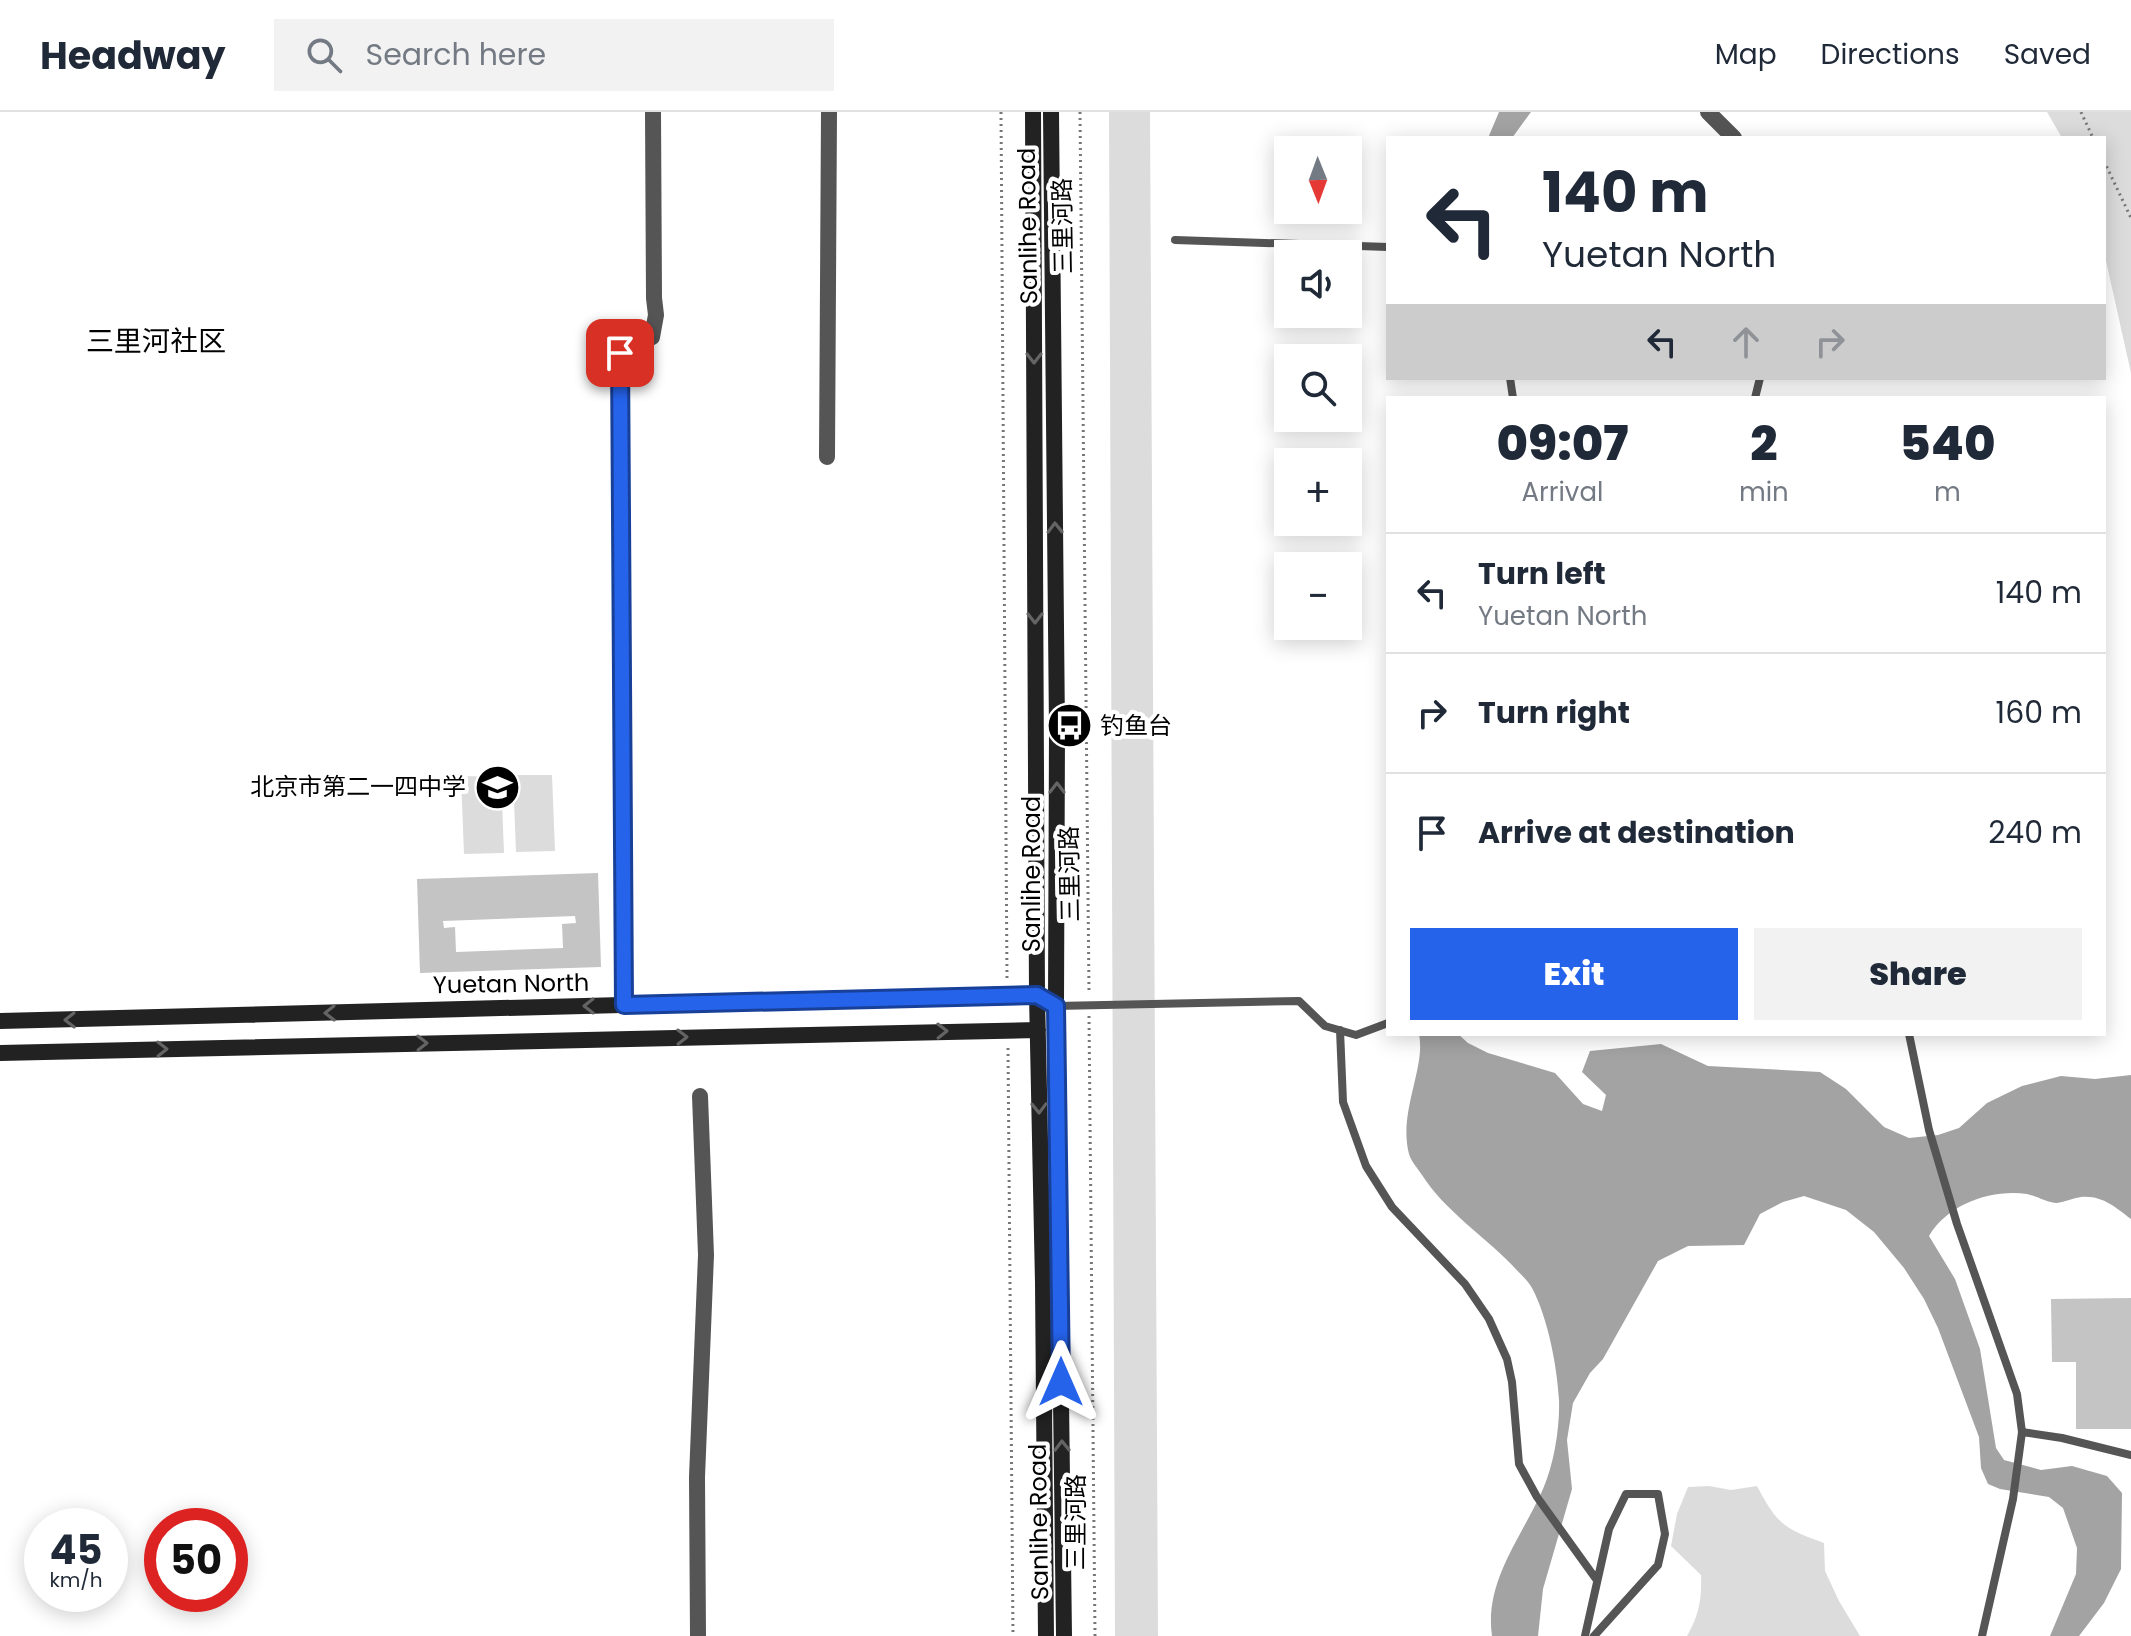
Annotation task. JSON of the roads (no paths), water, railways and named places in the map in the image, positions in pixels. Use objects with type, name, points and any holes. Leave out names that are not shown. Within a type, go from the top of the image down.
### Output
[{"type":"main road","name":"Sanlihe Road","points":[[1033,112],[1037,995],[1046,1636]]},
{"type":"main road","name":"Sanlihe Road","points":[[1051,112],[1057,729],[1056,1006],[1064,1636]]},
{"type":"main road","name":"Yuetan North","points":[[0,1021],[1037,995]]},
{"type":"main road","points":[[0,1053],[1038,1030],[1056,1006],[1037,995]]},
{"type":"street","points":[[624,1005],[620,353],[652,337],[656,315],[653,112]]},
{"type":"street","points":[[827,457],[829,112]]},
{"type":"street","points":[[1708,112],[1732,136]]},
{"type":"street","points":[[698,1636],[697,1477],[706,1255],[700,1096]]},
{"type":"lane","points":[[1175,240],[1386,247]]},
{"type":"lane","points":[[1056,1006],[1299,1001],[1325,1026],[1356,1035],[1386,1024]]},
{"type":"lane","points":[[1340,1030],[1343,1102],[1366,1166],[1392,1207],[1465,1284],[1489,1319],[1507,1359],[1512,1382],[1519,1464],[1537,1497],[1596,1579]]},
{"type":"lane","points":[[1909,1036],[1929,1130],[1957,1224],[2017,1394],[2022,1432],[2013,1499],[1982,1636]]},
{"type":"lane","points":[[2022,1432],[2131,1455]]},
{"type":"lane","points":[[1585,1636],[1609,1529],[1626,1494],[1658,1494],[1665,1534],[1658,1565],[1594,1636]]},
{"type":"place","name":"钓鱼台","points":[[1069,726]]},
{"type":"place","name":"北京市第二一四中学","points":[[497,787]]},
{"type":"district","name":"三里河社区","points":[[156,341]]}]
